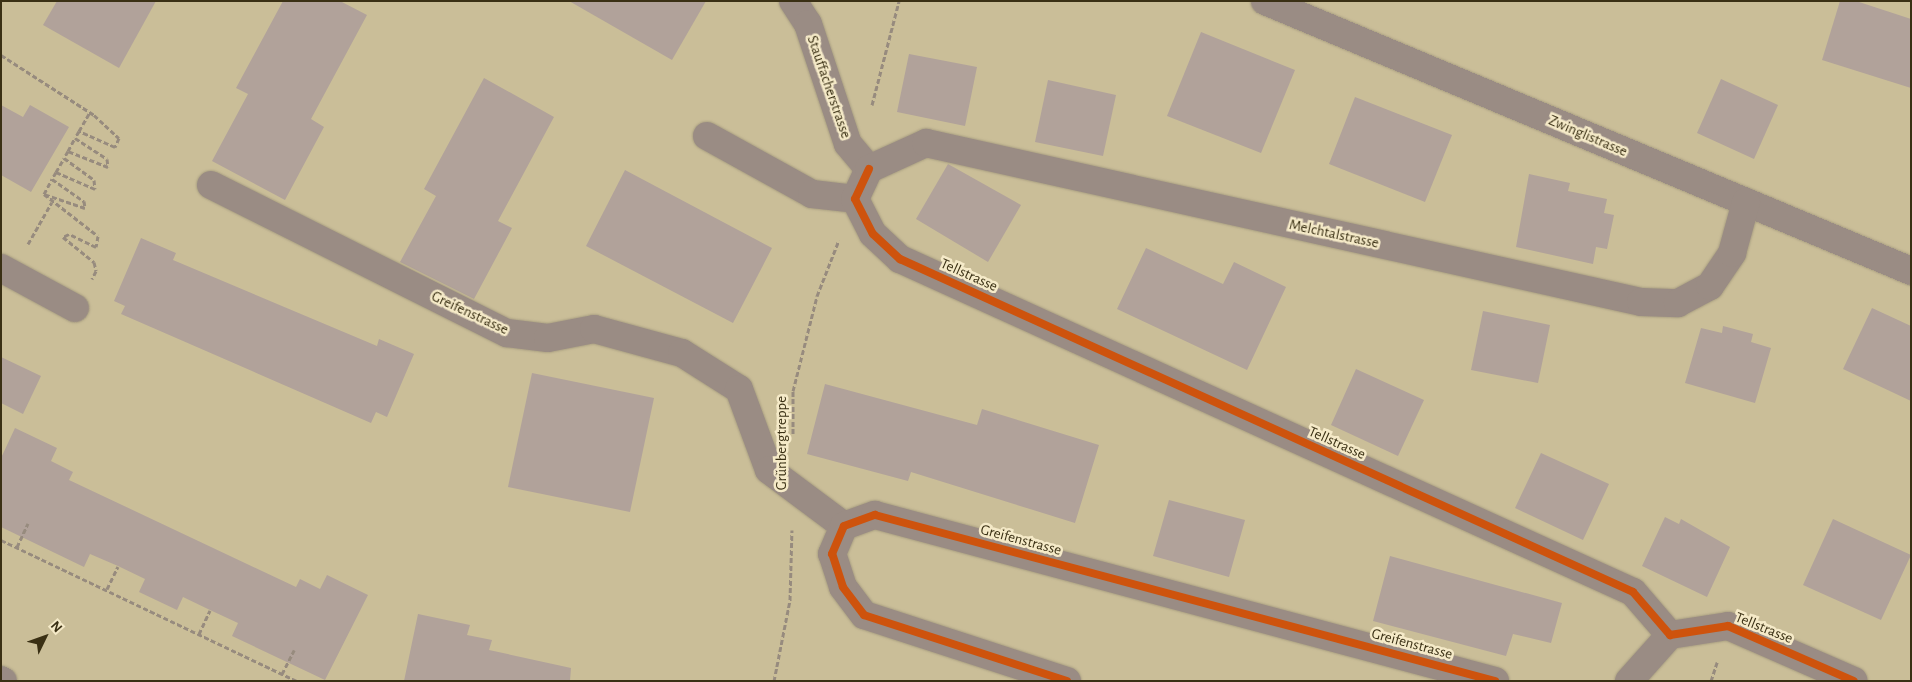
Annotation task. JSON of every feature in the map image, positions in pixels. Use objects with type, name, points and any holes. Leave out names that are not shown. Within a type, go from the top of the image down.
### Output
[{"type":"street","name":"Stauffacherstrasse","points":[[794,1],[808,24],[848,144],[869,169]]},
{"type":"street","name":"Zwinglistrasse","points":[[1265,1],[1911,271]]},
{"type":"street","points":[[707,136],[812,194],[855,199],[869,169]]},
{"type":"street","name":"Melchtalstrasse","points":[[869,169],[926,143],[1641,302],[1678,303],[1710,286],[1732,253],[1746,202]]},
{"type":"street","name":"Greifenstrasse","points":[[211,185],[506,333],[548,338],[594,329],[682,353],[739,389],[769,470],[844,526],[875,515],[1495,681]]},
{"type":"street","name":"Tellstrasse","points":[[855,199],[873,234],[900,259],[1633,592],[1670,635],[1728,626],[1854,681]]},
{"type":"street","points":[[1,268],[75,308]]},
{"type":"street","points":[[844,526],[832,554],[843,587],[864,615],[1067,681]]},
{"type":"street","points":[[1629,681],[1670,635]]},
{"type":"path","points":[[869,116],[899,1]]},
{"type":"path","points":[[1,54],[90,112],[119,138],[119,146],[79,131]]},
{"type":"path","points":[[44,194],[90,112]]},
{"type":"path","points":[[68,151],[108,166],[107,159],[76,138]]},
{"type":"path","points":[[56,172],[89,188],[98,186],[64,158]]},
{"type":"path","points":[[44,194],[82,210],[86,204],[52,179]]},
{"type":"path","points":[[44,194],[52,203],[100,241],[96,247],[69,234],[63,237],[96,265],[75,308]]},
{"type":"path","points":[[34,234],[55,198]]},
{"type":"path","points":[[17,547],[28,523]]},
{"type":"path","points":[[1,540],[297,681]]},
{"type":"path","points":[[107,590],[118,566]]},
{"type":"path","points":[[199,634],[210,610]]},
{"type":"path","points":[[282,674],[294,650]]},
{"type":"path","points":[[1711,681],[1719,657]]},
{"type":"building","points":[[57,1],[156,1],[119,68],[43,25]]},
{"type":"building","points":[[283,1],[340,1],[367,15],[311,119],[324,127],[285,200],[212,161],[248,94],[236,88]]},
{"type":"building","points":[[569,1],[706,1],[672,60]]},
{"type":"building","points":[[1840,1],[1856,1],[1911,19],[1911,88],[1822,60]]},
{"type":"building","points":[[1201,32],[1295,70],[1261,153],[1167,116]]},
{"type":"building","points":[[909,54],[977,67],[965,126],[897,112]]},
{"type":"building","points":[[484,78],[554,117],[498,221],[512,228],[474,299],[400,262],[436,196],[424,189]]},
{"type":"building","points":[[1721,79],[1778,105],[1754,159],[1697,133]]},
{"type":"building","points":[[1048,80],[1116,95],[1103,156],[1035,142]]},
{"type":"building","points":[[1355,97],[1452,135],[1425,202],[1329,164]]},
{"type":"building","points":[[1,105],[23,117],[30,105],[69,127],[31,192],[1,175]]},
{"type":"building","points":[[948,164],[1021,205],[988,262],[916,219]]},
{"type":"building","points":[[625,170],[772,248],[733,323],[586,246]]},
{"type":"building","points":[[1529,174],[1570,183],[1568,191],[1607,199],[1604,213],[1614,215],[1607,249],[1596,247],[1593,264],[1516,247]]},
{"type":"building","points":[[141,238],[176,253],[173,260],[377,346],[379,339],[414,354],[387,417],[376,412],[371,423],[121,314],[125,306],[114,301]]},
{"type":"building","points":[[1146,248],[1223,284],[1234,262],[1286,287],[1247,370],[1117,309]]},
{"type":"building","points":[[1872,308],[1911,326],[1911,401],[1843,369]]},
{"type":"building","points":[[1483,311],[1550,325],[1538,383],[1471,370]]},
{"type":"building","points":[[1723,326],[1753,334],[1751,342],[1771,348],[1755,403],[1685,383],[1701,328],[1722,333]]},
{"type":"building","points":[[1,357],[41,376],[23,414],[1,403]]},
{"type":"building","points":[[1356,369],[1424,400],[1398,456],[1331,425]]},
{"type":"building","points":[[532,373],[654,398],[630,512],[508,487]]},
{"type":"building","points":[[825,384],[977,425],[982,409],[1099,445],[1075,523],[911,472],[908,481],[807,454]]},
{"type":"building","points":[[15,428],[57,448],[51,461],[73,472],[69,480],[296,587],[300,579],[320,589],[327,575],[368,595],[325,680],[232,636],[238,623],[183,597],[177,610],[139,592],[145,579],[118,566],[90,554],[84,567],[1,527],[1,458]]},
{"type":"building","points":[[1541,453],[1609,484],[1583,540],[1515,508]]},
{"type":"building","points":[[1169,500],[1245,520],[1229,577],[1153,556]]},
{"type":"building","points":[[1665,517],[1679,524],[1681,519],[1730,547],[1707,597],[1642,566]]},
{"type":"building","points":[[1833,519],[1911,555],[1881,620],[1803,585]]},
{"type":"building","points":[[1390,556],[1562,603],[1551,643],[1513,634],[1506,656],[1373,621]]},
{"type":"building","points":[[418,614],[470,625],[467,635],[492,640],[489,650],[571,668],[570,681],[404,681]]},
{"type":"cycle path","points":[[869,169],[855,199],[873,234],[900,259],[1633,592],[1670,635],[1728,626],[1854,681]]},
{"type":"cycle path","points":[[1067,681],[864,615],[843,587],[832,554],[844,526],[875,515],[1495,681]]}]
